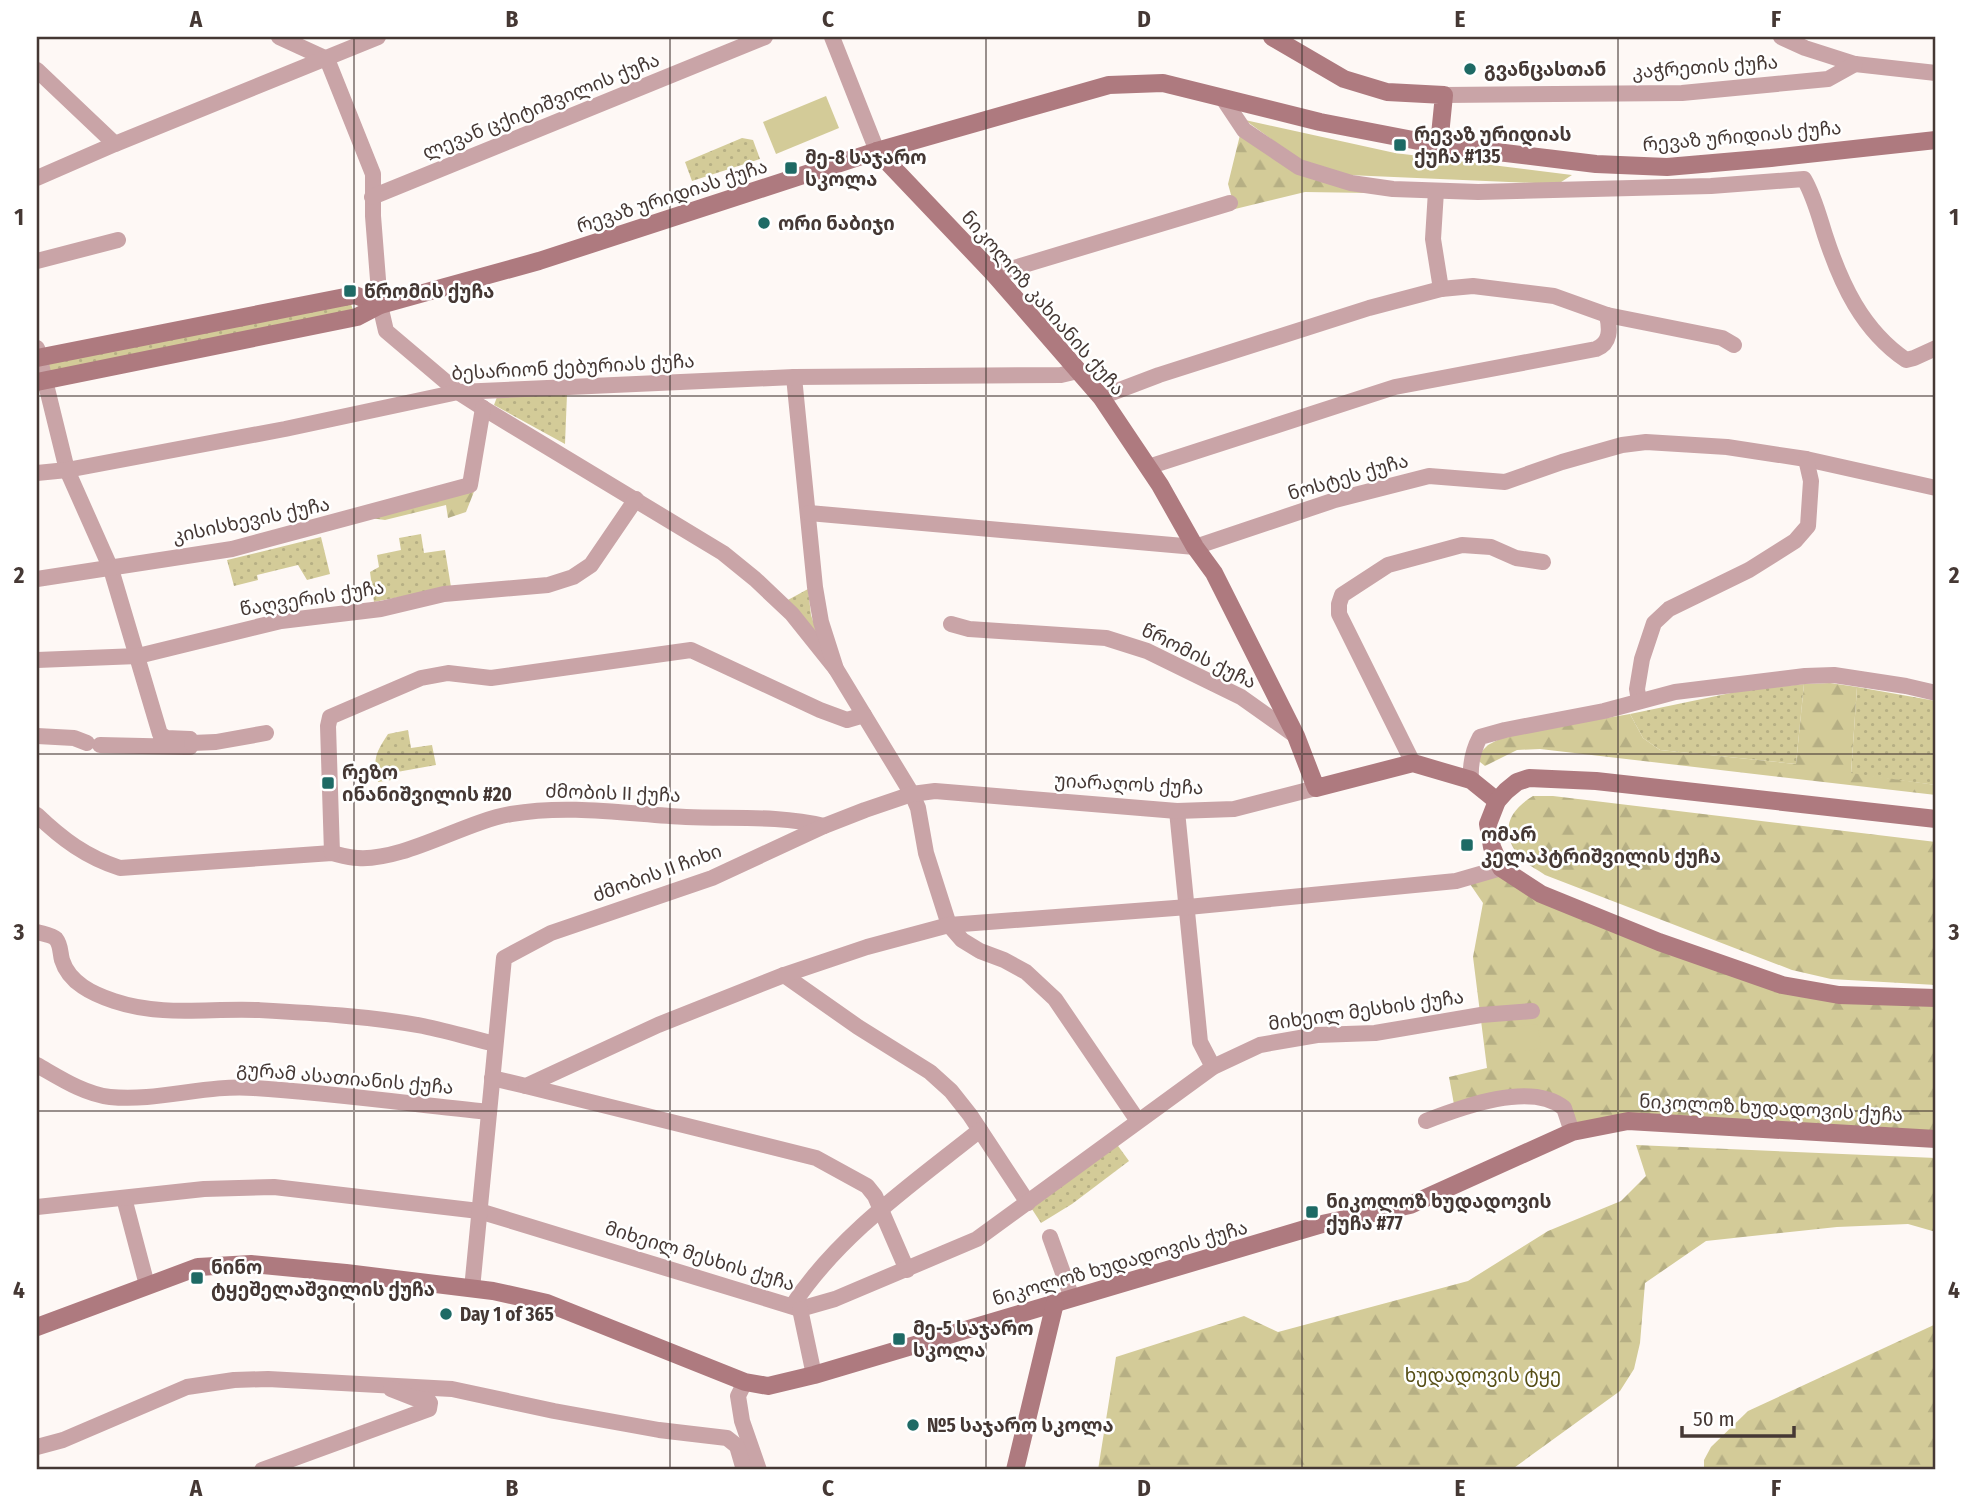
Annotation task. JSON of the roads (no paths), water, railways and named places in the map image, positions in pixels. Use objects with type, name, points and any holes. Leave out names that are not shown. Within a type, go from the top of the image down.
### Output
[{"type":"street","points":[[279,37],[327,60],[373,174],[372,197],[380,306],[386,331],[458,392],[723,553],[792,614],[836,669],[912,794],[918,808],[926,853],[949,925],[962,940],[1026,972],[1055,999],[1138,1121]]},
{"type":"street","points":[[37,178],[378,37]]},
{"type":"street","name":"ლევან ცქიტიშვილის ქუჩა","points":[[372,197],[765,37]]},
{"type":"street","name":"ნიკოლოზ კახიანის ქუჩა","points":[[832,37],[877,151],[994,274],[1101,397],[1148,467],[1195,547],[1214,573],[1297,736],[1316,788]]},
{"type":"street","name":"კაჭრეთის ქუჩა","points":[[1272,37],[1344,79],[1387,92],[1444,95],[1682,93],[1828,79],[1855,64]]},
{"type":"street","points":[[1781,37],[1805,48],[1855,64],[1936,73]]},
{"type":"street","points":[[37,70],[115,144]]},
{"type":"street","name":"რევაზ ურიდიას ქუჩა","points":[[40,381],[357,317],[380,306],[539,261],[877,151],[1109,85],[1163,83],[1320,122],[1439,145],[1596,164],[1667,167],[1936,139]]},
{"type":"street","points":[[1439,145],[1444,95]]},
{"type":"street","points":[[1222,97],[1244,130],[1298,167],[1351,183],[1436,191],[1711,186],[1804,179],[1811,190],[1834,260],[1854,306],[1863,319],[1892,350],[1906,360],[1936,348]]},
{"type":"street","points":[[1436,191],[1433,239],[1441,289]]},
{"type":"street","points":[[994,274],[1230,203]]},
{"type":"street","points":[[37,261],[118,240]]},
{"type":"street","points":[[1101,397],[1316,325],[1441,289],[1473,286],[1554,296],[1607,315],[1722,338],[1734,345]]},
{"type":"street","points":[[192,743],[190,738],[166,738],[160,734],[111,569],[67,470],[40,381],[38,355],[355,295],[380,306]]},
{"type":"street","points":[[1148,467],[1395,387],[1596,349],[1608,340],[1607,315]]},
{"type":"street","name":"ბესარიონ ქებურიას ქუჩა","points":[[37,473],[67,470],[285,429],[458,392],[794,377],[1061,375],[1077,372]]},
{"type":"street","points":[[794,377],[818,610],[836,669]]},
{"type":"street","name":"კისისხევის ქუჩა","points":[[37,579],[232,549],[470,485],[483,408]]},
{"type":"street","name":"ნოსტეს ქუჩა","points":[[809,513],[1195,547],[1335,500],[1429,476],[1505,482],[1562,462],[1622,445],[1646,442],[1727,447],[1806,459],[1936,488]]},
{"type":"street","points":[[1640,701],[1637,689],[1642,659],[1654,623],[1670,609],[1749,570],[1795,541],[1808,526],[1811,481],[1806,459]]},
{"type":"street","name":"წაღვერის ქუჩა","points":[[37,660],[138,656],[281,621],[381,609],[444,594],[548,584],[573,577],[591,565],[636,499]]},
{"type":"street","points":[[1497,801],[1471,780],[1413,763],[1339,614],[1339,604],[1342,595],[1349,589],[1388,565],[1462,545],[1491,547],[1516,558],[1543,562]]},
{"type":"street","name":"წრომის ქუჩა","points":[[951,624],[969,629],[1106,638],[1147,651],[1241,696],[1297,736]]},
{"type":"street","points":[[332,853],[328,726],[330,717],[421,678],[449,673],[491,678],[691,650],[820,710],[847,720],[864,715]]},
{"type":"street","points":[[1471,780],[1470,769],[1480,737],[1604,711],[1675,692],[1834,675],[1906,686],[1936,694]]},
{"type":"street","points":[[37,736],[74,738],[93,744],[190,747],[192,743],[216,742],[266,733]]},
{"type":"street","name":"უიარაღოს ქუჩა","points":[[912,794],[934,791],[1177,811],[1234,809],[1413,763]]},
{"type":"street","points":[[1936,819],[1541,777],[1517,782],[1497,801],[1488,824],[1492,847],[1502,868],[1541,894],[1712,962],[1782,985],[1839,995],[1936,998]]},
{"type":"street","name":"ძმობის II ქუჩა","points":[[37,815],[95,860],[120,868],[332,853],[358,858],[384,856],[508,814],[552,809],[624,811],[685,817],[781,819],[824,826],[912,794]]},
{"type":"street","points":[[1177,811],[1200,1042],[1213,1067]]},
{"type":"street","name":"ძმობის II ჩიხი","points":[[495,1044],[503,958],[551,933],[712,878],[824,826]]},
{"type":"street","points":[[526,1086],[659,1025],[784,975],[867,947],[949,925],[1188,907],[1457,881],[1502,868]]},
{"type":"street","points":[[37,932],[55,937],[68,973],[85,990],[147,1010],[180,1013],[254,1010],[356,1017],[422,1026],[495,1044],[472,1289]]},
{"type":"street","points":[[784,975],[841,1016],[930,1072],[951,1091],[1028,1203]]},
{"type":"street","name":"მიხეილ მესხის ქუჩა","points":[[37,1207],[204,1189],[274,1187],[479,1211],[796,1308],[835,1300],[977,1240],[1213,1067],[1260,1045],[1317,1035],[1375,1033],[1481,1015],[1532,1011]]},
{"type":"street","name":"გურამ ასათიანის ქუჩა","points":[[37,1065],[78,1088],[109,1097],[252,1087],[489,1112]]},
{"type":"street","points":[[492,1078],[816,1158],[867,1186],[875,1196],[907,1270]]},
{"type":"street","points":[[1426,1121],[1455,1110],[1526,1094],[1547,1097],[1564,1108],[1572,1132]]},
{"type":"street","name":"ნიკოლოზ ხუდადოვის ქუჩა","points":[[37,1327],[198,1267],[251,1264],[472,1289],[547,1303],[745,1382],[768,1386],[814,1376],[1322,1224],[1410,1205],[1572,1132],[1628,1121],[1936,1139]]},
{"type":"street","points":[[814,1376],[796,1308],[827,1262],[881,1209],[980,1130]]},
{"type":"street","points":[[124,1198],[147,1285]]},
{"type":"street","points":[[1015,1470],[1064,1301],[1050,1237]]},
{"type":"street","points":[[37,1447],[63,1440],[187,1388],[268,1379],[452,1389],[554,1412],[659,1430],[727,1438],[737,1446],[744,1470]]},
{"type":"street","points":[[745,1382],[738,1396],[742,1422],[759,1470]]},
{"type":"street","points":[[262,1470],[429,1409],[428,1400],[414,1398],[379,1384]]},
{"type":"place","name":"გვანცასთან","points":[[1470,69]]},
{"type":"place","name":"რევაზ ურიდიას ქუჩა #135","points":[[1400,145]]},
{"type":"place","name":"მე-8 საჯარო სკოლა","points":[[791,168]]},
{"type":"place","name":"ორი ნაბიჯი","points":[[764,223]]},
{"type":"place","name":"წრომის ქუჩა","points":[[350,291]]},
{"type":"place","name":"რეზო ინანიშვილის #20","points":[[328,783]]},
{"type":"place","name":"ომარ კელაპტრიშვილის ქუჩა","points":[[1467,845]]},
{"type":"place","name":"ნიკოლოზ ხუდადოვის ქუჩა #77","points":[[1312,1212]]},
{"type":"place","name":"ნინო ტყეშელაშვილის ქუჩა","points":[[197,1278]]},
{"type":"place","name":"Day 1 of 365","points":[[446,1314]]},
{"type":"place","name":"მე-5 საჯარო სკოლა","points":[[899,1339]]},
{"type":"place","name":"№5 საჯარო სკოლა","points":[[913,1425]]},
{"type":"park label","name":"ხუდადოვის ტყე","points":[[1483,1375]]}]
